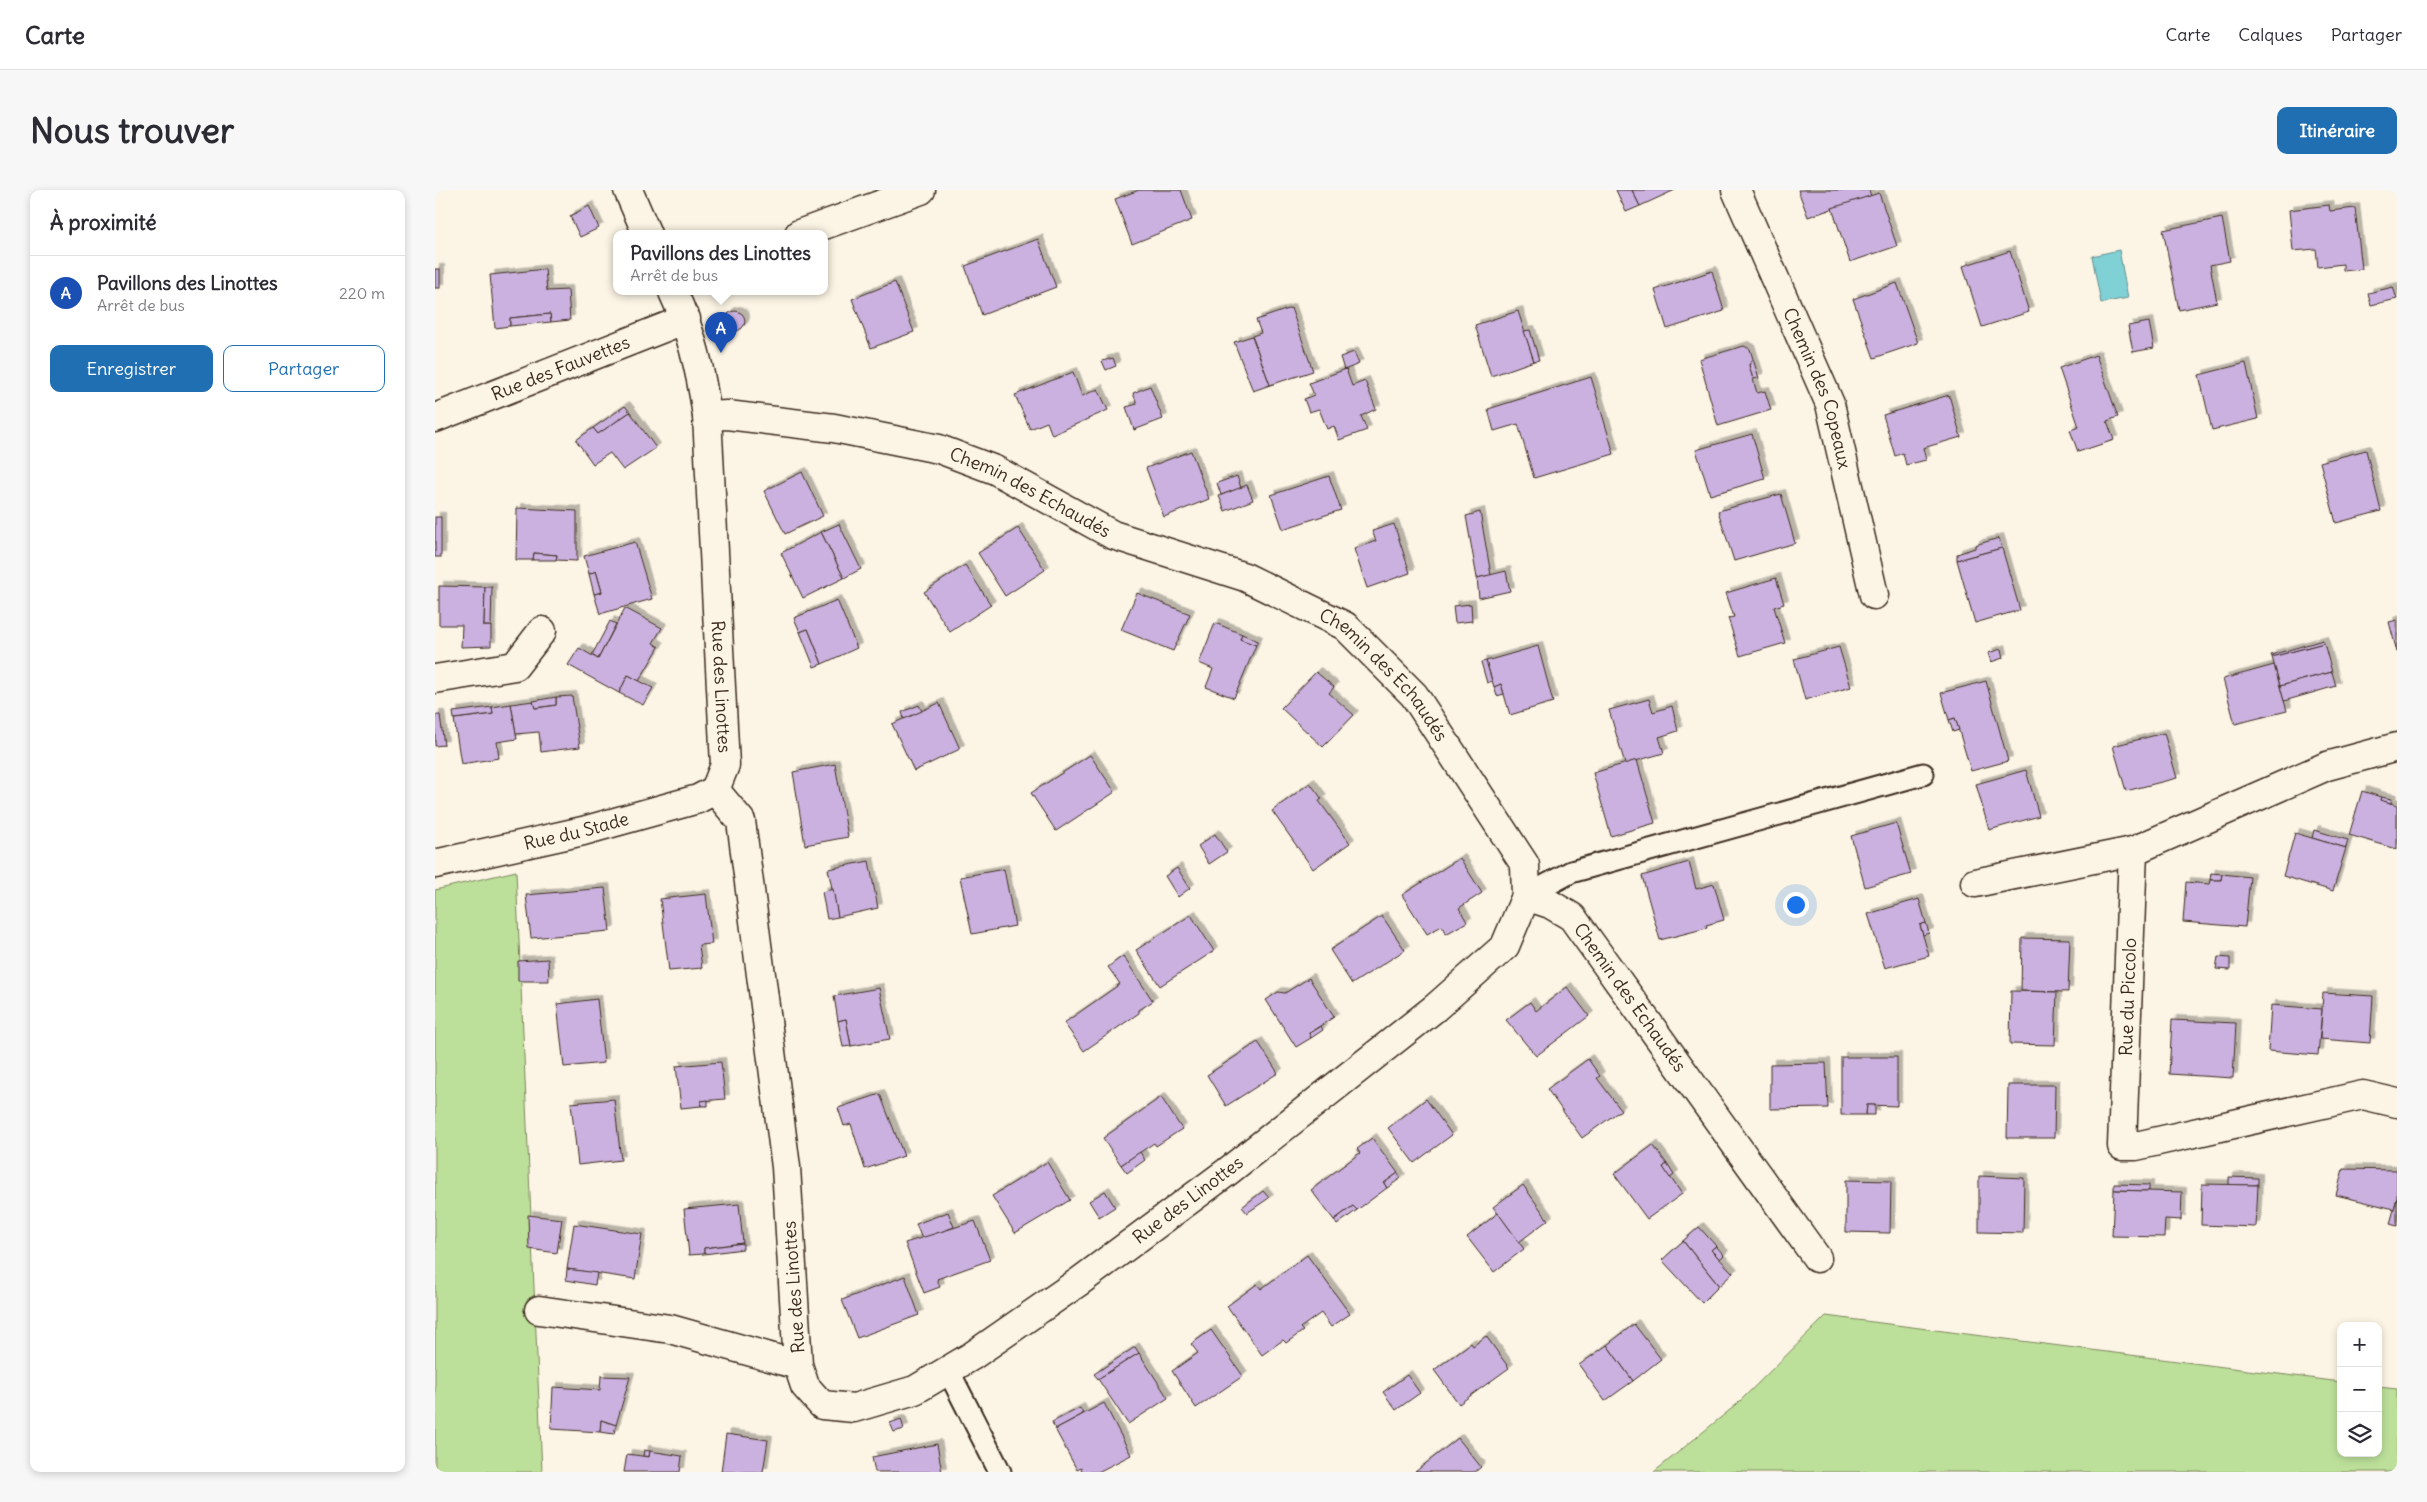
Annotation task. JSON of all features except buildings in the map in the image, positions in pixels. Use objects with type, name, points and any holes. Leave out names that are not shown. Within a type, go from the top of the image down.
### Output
[{"type":"street","points":[[628,190],[645,230]]},
{"type":"street","points":[[810,230],[921,190]]},
{"type":"street","name":"Chemin des Copeaux","points":[[1736,190],[1830,404],[1874,595]]},
{"type":"street","name":"Rue des Linottes","points":[[674,295],[686,319],[701,372],[707,416],[725,765],[715,790],[741,821],[786,1167],[799,1365],[805,1386],[822,1405],[854,1408],[915,1390],[948,1370],[1072,1286],[1157,1224],[1435,1008],[1505,946],[1526,896]]},
{"type":"street","name":"Rue des Fauvettes","points":[[435,418],[686,319]]},
{"type":"street","name":"Chemin des Echaudés","points":[[707,416],[727,415],[834,428],[939,449],[995,470],[1113,535],[1245,577],[1345,626],[1414,695],[1525,866],[1526,896],[1550,904],[1572,917],[1817,1258]]},
{"type":"street","points":[[435,679],[515,666],[542,631]]},
{"type":"street","points":[[1975,883],[2133,851],[2327,766],[2397,746]]},
{"type":"street","name":"Rue du Stade","points":[[435,864],[583,831],[698,799],[715,790]]},
{"type":"street","name":"Rue du Piccolo","points":[[2133,851],[2122,1146],[2136,1146],[2318,1103],[2363,1095],[2397,1102]]},
{"type":"street","points":[[539,1310],[670,1330],[799,1365]]},
{"type":"lane","points":[[1526,896],[1571,872],[1923,774]]},
{"type":"lane","points":[[948,1370],[1000,1472]]},
{"type":"green space","points":[[516,871],[542,1472],[435,1472],[435,890]]},
{"type":"green space","points":[[1826,1316],[2337,1381],[2337,1457],[2382,1457],[2382,1387],[2397,1389],[2397,1472],[1654,1472],[1736,1405]]},
{"type":"water","points":[[2119,250],[2128,298],[2101,303],[2092,256]]},
{"type":"place","name":"Pavillons des Linottes","points":[[721,353]]}]
